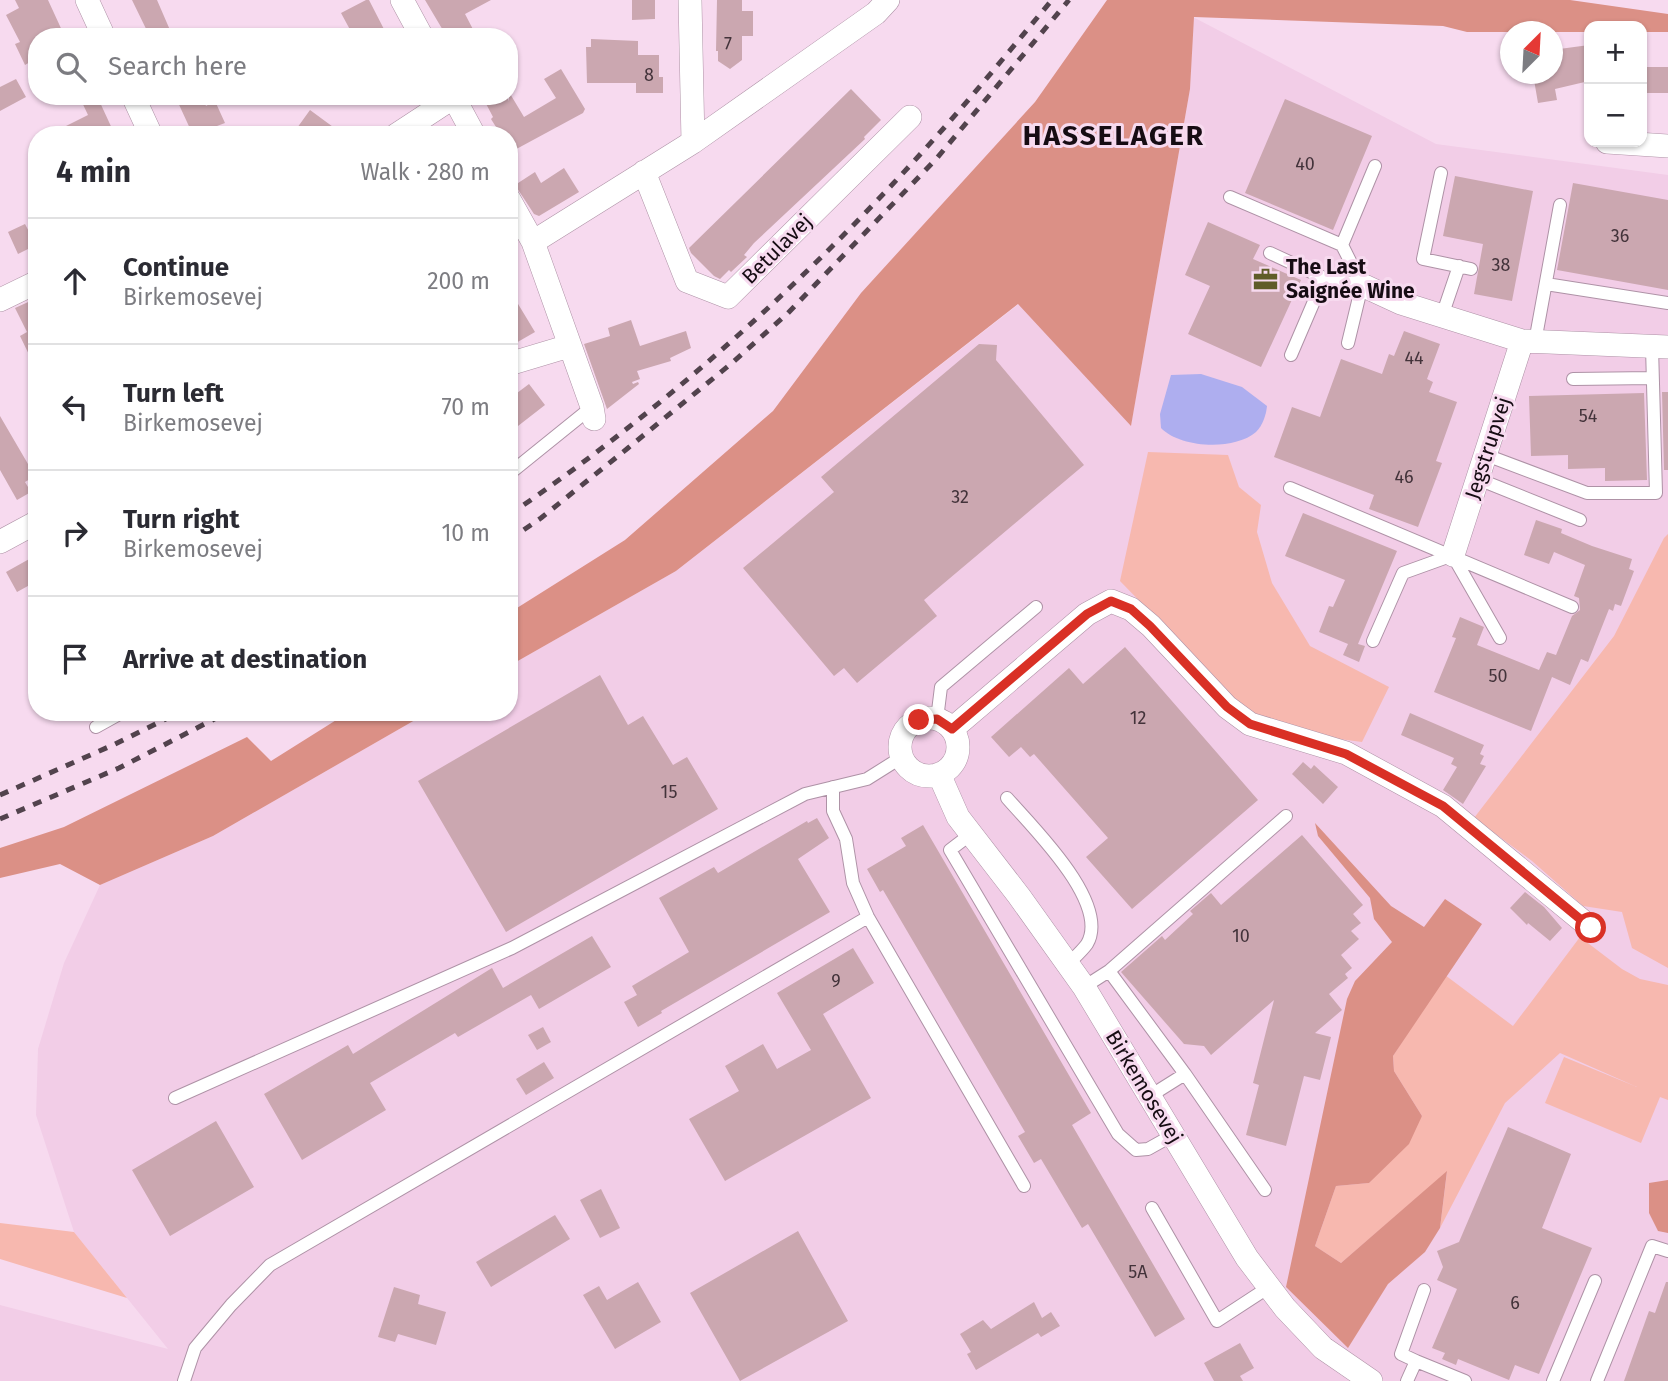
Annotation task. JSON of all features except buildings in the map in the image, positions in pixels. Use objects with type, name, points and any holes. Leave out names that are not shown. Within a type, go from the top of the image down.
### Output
[{"type":"street","points":[[86,0],[100,28]]},
{"type":"street","points":[[402,0],[417,28]]},
{"type":"street","points":[[690,0],[693,142]]},
{"type":"street","points":[[533,242],[693,142],[876,13],[888,0]]},
{"type":"street","points":[[137,105],[147,126]]},
{"type":"street","points":[[410,126],[441,105]]},
{"type":"street","points":[[457,105],[469,126]]},
{"type":"street","name":"Betulavej","points":[[644,172],[687,281],[728,297],[911,117]]},
{"type":"street","points":[[1647,145],[1668,146]]},
{"type":"street","points":[[518,214],[533,242],[593,413]]},
{"type":"street","points":[[1362,285],[1401,303],[1529,342],[1660,347]]},
{"type":"street","points":[[0,300],[28,286]]},
{"type":"street","name":"Jegstrupvej","points":[[1453,555],[1486,455],[1529,342]]},
{"type":"street","points":[[518,361],[569,346]]},
{"type":"street","points":[[0,542],[28,527]]},
{"type":"street","points":[[944,724],[1087,614],[1111,601],[1131,609],[1141,617],[1227,707],[1250,724],[1346,754],[1443,806],[1591,928]]},
{"type":"street","points":[[928,718],[944,724],[956,736],[957,754],[947,769],[939,774],[922,775],[913,771],[902,757],[901,739],[911,724],[928,718]]},
{"type":"street","name":"Birkemosevej","points":[[939,774],[958,817],[1084,987],[1247,1258],[1285,1308],[1322,1348],[1367,1380]]},
{"type":"lane","points":[[1342,245],[1375,166]]},
{"type":"lane","points":[[1441,173],[1423,259],[1465,268],[1442,316]]},
{"type":"lane","points":[[1230,197],[1342,245],[1362,285],[1348,344]]},
{"type":"lane","points":[[1529,342],[1546,284],[1560,205]]},
{"type":"lane","points":[[1270,253],[1324,278],[1362,285]]},
{"type":"lane","points":[[1291,355],[1324,278]]},
{"type":"lane","points":[[1546,284],[1668,303]]},
{"type":"lane","points":[[1486,455],[1587,493],[1662,493],[1652,378],[1660,347]]},
{"type":"lane","points":[[1573,379],[1652,378]]},
{"type":"lane","points":[[518,467],[593,413]]},
{"type":"lane","points":[[1478,479],[1580,520]]},
{"type":"lane","points":[[1290,488],[1572,607]]},
{"type":"lane","points":[[1453,555],[1500,638]]},
{"type":"lane","points":[[1373,641],[1403,573],[1453,555]]},
{"type":"lane","points":[[944,724],[941,687],[1036,607]]},
{"type":"lane","points":[[96,727],[107,721]]},
{"type":"lane","points":[[175,1098],[512,948],[805,794],[867,779],[902,757]]},
{"type":"lane","points":[[832,788],[833,811],[846,839],[853,883],[868,917],[1024,1186]]},
{"type":"lane","points":[[1007,798],[1072,875],[1090,910],[1091,929],[1088,943],[1068,964]]},
{"type":"lane","points":[[1084,987],[1109,971],[1286,816]]},
{"type":"lane","points":[[971,834],[950,850],[1118,1134],[1136,1150],[1148,1149],[1173,1135]]},
{"type":"lane","points":[[184,1381],[195,1348],[231,1305],[270,1265],[868,917]]},
{"type":"lane","points":[[1109,971],[1185,1074],[1265,1190]]},
{"type":"lane","points":[[1150,1096],[1185,1074]]},
{"type":"lane","points":[[1152,1208],[1217,1321],[1269,1287]]},
{"type":"lane","points":[[1597,1381],[1652,1246],[1668,1251]]},
{"type":"lane","points":[[1553,1381],[1595,1281]]},
{"type":"lane","points":[[1424,1290],[1401,1354],[1465,1381]]},
{"type":"lane","points":[[1407,1381],[1416,1361]]},
{"type":"shaded area","points":[[1107,0],[1570,0],[1668,14],[1668,32],[1647,32],[1647,21],[1584,21],[1584,32],[1563,32],[1563,21],[1500,21],[1500,32],[1467,32],[1443,26],[1194,17],[1190,89],[1131,426],[1018,304],[676,571],[518,661],[518,607],[625,540],[773,411],[861,293],[1035,102]]},
{"type":"shaded area","points":[[1193,17],[1436,144],[1668,175],[1668,1381],[0,1381],[0,1305],[168,1349],[74,1232],[36,1115],[38,1049],[64,963],[100,885],[213,836],[413,721],[518,721],[518,661],[676,571],[1019,304],[1131,425],[1190,89]]},
{"type":"shaded area","points":[[1148,452],[1228,455],[1239,487],[1261,505],[1257,532],[1272,583],[1310,646],[1389,687],[1362,742],[1324,737],[1269,724],[1242,706],[1120,581]]},
{"type":"shaded area","points":[[1668,534],[1668,968],[1632,948],[1622,912],[1583,906],[1532,861],[1474,818],[1614,636]]},
{"type":"shaded area","points":[[335,721],[413,721],[213,836],[100,885],[60,864],[0,878],[0,848],[64,827],[247,737],[271,761]]},
{"type":"shaded area","points":[[1315,823],[1391,906],[1424,927],[1445,899],[1482,924],[1393,1056],[1394,1071],[1422,1116],[1409,1144],[1369,1183],[1336,1186],[1315,1246],[1341,1263],[1447,1171],[1440,1228],[1425,1252],[1388,1284],[1348,1348],[1286,1287],[1347,999],[1355,981],[1392,942],[1374,919],[1370,898],[1318,836]]},
{"type":"shaded area","points":[[1580,937],[1622,969],[1640,979],[1668,985],[1668,1100],[1660,1097],[1641,1143],[1545,1103],[1564,1057],[1637,1087],[1560,1053],[1505,1103],[1440,1228],[1447,1172],[1341,1263],[1315,1246],[1336,1186],[1369,1183],[1422,1116],[1394,1071],[1393,1056],[1445,975],[1513,1026]]},
{"type":"shaded area","points":[[1668,1180],[1668,1233],[1658,1231],[1649,1213],[1649,1183]]},
{"type":"shaded area","points":[[0,1223],[74,1232],[127,1298],[0,1259]]},
{"type":"water","points":[[1201,374],[1242,387],[1267,406],[1264,420],[1256,432],[1235,442],[1207,445],[1181,440],[1161,428],[1160,414],[1171,375]]},
{"type":"railway","points":[[518,509],[621,433],[780,297],[830,249],[925,149],[1052,0]]},
{"type":"railway","points":[[518,534],[732,363],[788,313],[937,158],[1069,0]]},
{"type":"railway","points":[[0,795],[162,721]]},
{"type":"railway","points":[[0,819],[119,768],[210,721]]},
{"type":"place","name":"The Last Saignée Wine","points":[[1266,279]]},
{"type":"district","name":"HASSELAGER","points":[[1114,135]]},
{"type":"route","points":[[919,720],[937,719],[952,729],[1087,614],[1111,601],[1131,609],[1227,707],[1250,724],[1346,754],[1443,806],[1591,928]]}]
